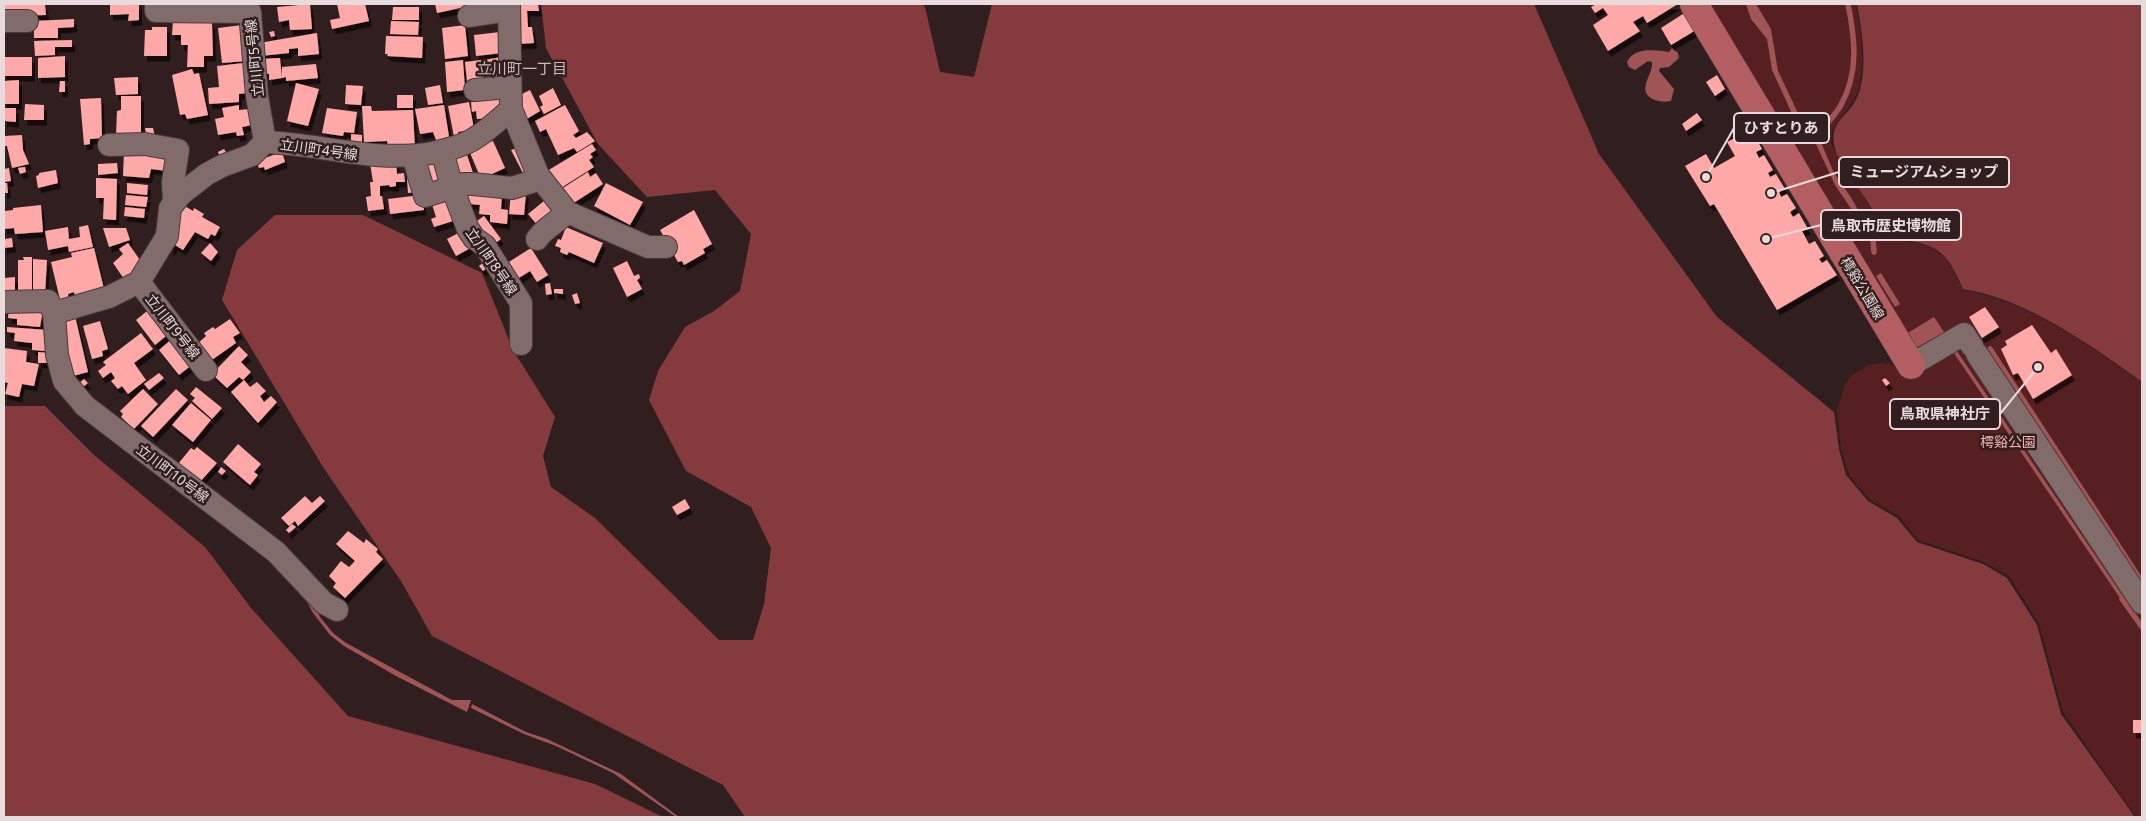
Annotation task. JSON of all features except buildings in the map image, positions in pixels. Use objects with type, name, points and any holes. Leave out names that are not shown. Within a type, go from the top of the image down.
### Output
[{"type":"main road","name":"樗谿公園線","points":[[1694,4],[1911,365]]},
{"type":"street","name":"立川町5号線","points":[[156,4],[156,11],[250,12],[257,96],[265,142]]},
{"type":"street","points":[[469,16],[509,7],[511,109],[541,179],[567,212],[648,247],[666,247]]},
{"type":"street","points":[[4,21],[27,21]]},
{"type":"street","points":[[475,90],[510,87]]},
{"type":"street","name":"立川町4号線","points":[[174,202],[207,174],[222,166],[252,155],[265,142],[293,143],[319,149],[369,156],[414,156],[442,151],[472,141],[511,109]]},
{"type":"street","points":[[4,302],[48,301],[54,312],[109,297],[139,282],[167,236],[170,208],[174,202],[173,182],[178,150],[145,144],[109,145]]},
{"type":"street","name":"立川町8号線","points":[[442,151],[452,187],[471,234],[485,246],[521,303],[521,344]]},
{"type":"street","points":[[414,156],[425,196],[452,187],[473,184],[512,188],[541,179]]},
{"type":"street","points":[[537,239],[541,232],[558,222],[567,212]]},
{"type":"street","name":"立川町9号線","points":[[139,282],[206,370]]},
{"type":"street","name":"立川町10号線","points":[[54,312],[57,355],[64,381],[85,406],[276,552],[324,603],[336,610]]},
{"type":"street","points":[[1911,365],[1962,346],[2142,603]]},
{"type":"green space","name":"樗谿公園","points":[[1705,4],[1856,4],[1862,46],[1861,78],[1857,95],[1834,128],[1831,134],[1831,141],[1837,155],[1891,239],[1928,246],[1950,265],[1963,290],[2011,304],[2035,314],[2101,354],[2142,383],[2142,817],[2137,817],[2126,803],[2063,712],[2039,624],[2009,576],[1984,562],[1918,540],[1899,516],[1869,499],[1849,475],[1841,449],[1837,411],[1845,384],[1852,375],[1869,365],[1879,363],[1891,364],[1899,370]]},
{"type":"shaded area","points":[[541,4],[922,4],[925,7],[940,72],[974,77],[992,4],[1534,4],[1599,154],[1717,317],[1834,412],[1839,449],[1846,475],[1868,501],[1897,518],[1917,542],[1983,564],[2007,578],[2037,625],[2061,714],[2135,817],[745,817],[723,785],[432,636],[401,581],[323,467],[222,300],[237,250],[275,215],[363,215],[482,273],[513,350],[555,417],[543,456],[551,487],[595,518],[719,640],[753,640],[764,604],[771,548],[751,507],[686,471],[649,400],[658,371],[685,327],[714,311],[740,291],[751,234],[715,190],[647,197],[598,144],[546,48]]},
{"type":"shaded area","points":[[1746,4],[1756,4],[1771,29],[1778,71],[1805,128],[1817,133],[1834,173],[1867,225],[1861,227],[1860,222],[1835,185],[1815,142],[1800,131],[1772,70],[1767,39],[1751,19]]},
{"type":"shaded area","points":[[1857,4],[2142,4],[2142,382],[2101,353],[2034,313],[1987,294],[1963,289],[1950,264],[1937,250],[1918,243],[1891,238],[1837,155],[1834,143],[1836,126],[1856,100],[1862,80],[1863,47]]},
{"type":"shaded area","points":[[1672,48],[1678,53],[1679,58],[1669,67],[1660,68],[1659,71],[1674,89],[1671,101],[1663,102],[1649,97],[1646,92],[1646,82],[1652,62],[1648,61],[1635,70],[1629,67],[1627,62],[1630,57],[1640,52],[1651,50],[1669,52]]},
{"type":"shaded area","points":[[1881,273],[1900,304],[1895,307],[1876,276]]},
{"type":"shaded area","points":[[1934,317],[2127,602],[2124,604],[1941,334],[1914,349],[1906,334]]},
{"type":"shaded area","points":[[48,319],[52,320],[54,364],[62,385],[70,396],[181,485],[262,544],[304,587],[310,602],[333,633],[346,643],[452,700],[471,700],[467,712],[396,676],[344,646],[330,635],[313,613],[300,589],[259,546],[165,478],[73,406],[59,385],[51,365]]},
{"type":"shaded area","points":[[4,406],[45,406],[94,455],[205,547],[251,608],[348,716],[595,784],[663,817],[4,817]]},
{"type":"shaded area","points":[[472,704],[526,732],[547,739],[621,774],[679,817],[676,817],[613,773],[556,746],[524,734],[471,708]]},
{"type":"waterway","points":[[1815,139],[1841,105],[1851,80],[1854,43],[1848,4]]},
{"type":"waterway","points":[[1873,240],[1874,252]]},
{"type":"waterway","points":[[1990,349],[2142,582]]},
{"type":"waterway","points":[[2122,599],[2142,627]]},
{"type":"place","name":"ひすとりあ","points":[[1706,177]]},
{"type":"place","name":"ミュージアムショップ","points":[[1771,193]]},
{"type":"place","name":"鳥取市歴史博物館","points":[[1766,239]]},
{"type":"place","name":"鳥取県神社庁","points":[[2038,367]]},
{"type":"district","name":"立川町一丁目","points":[[522,68]]}]
